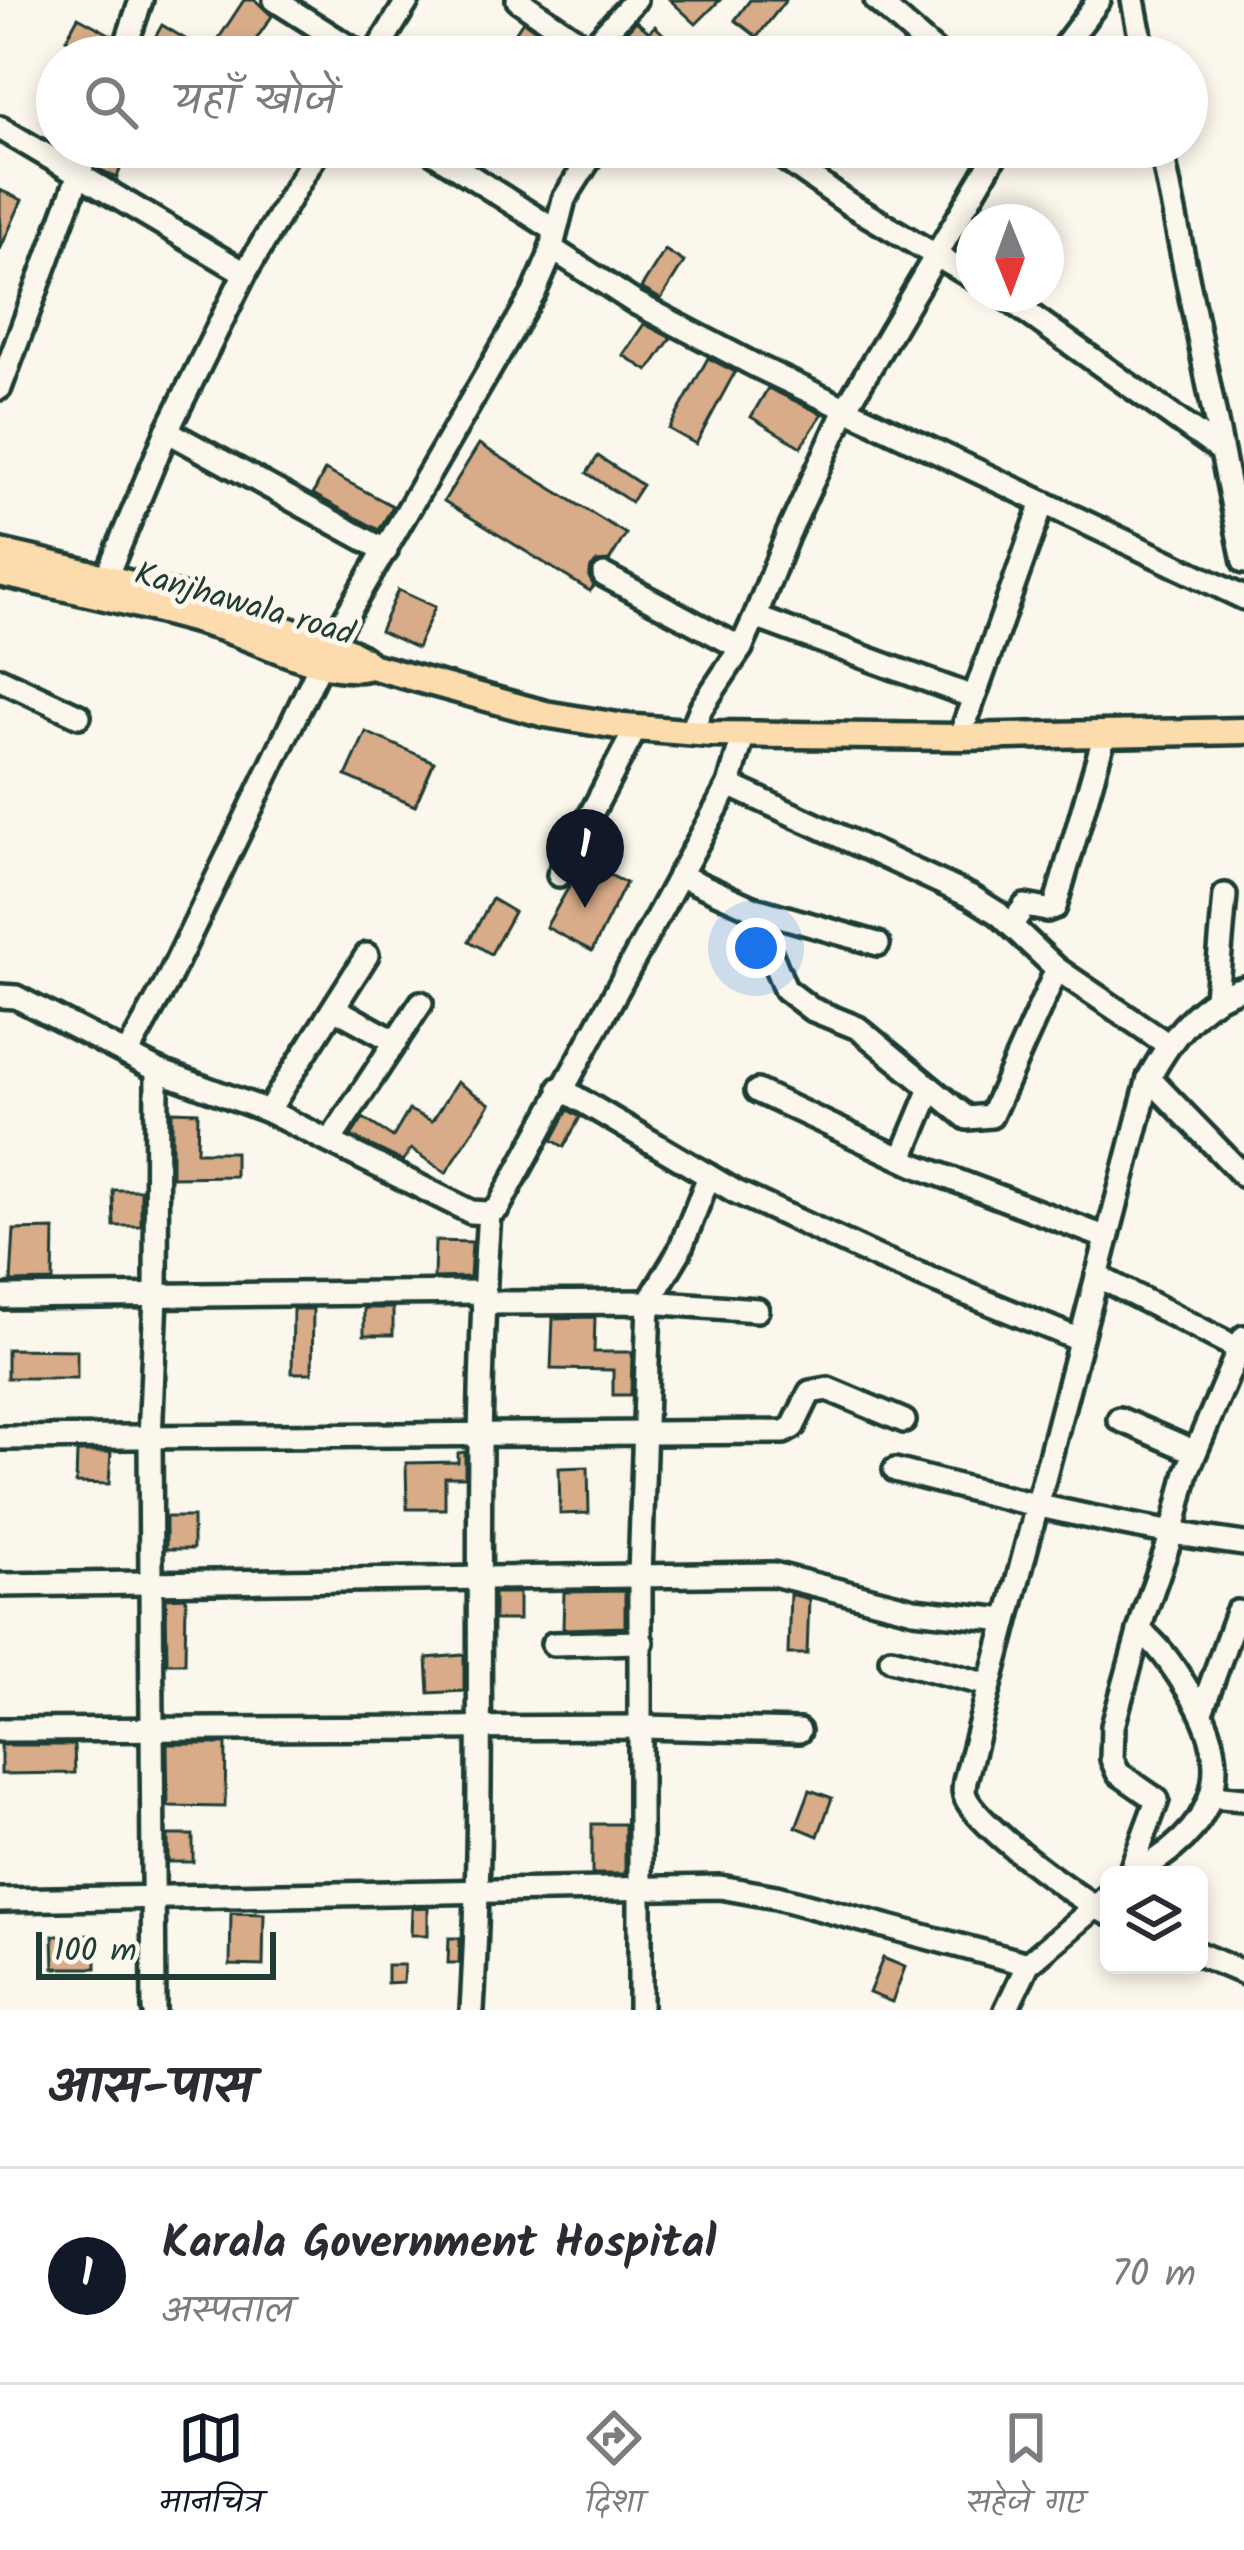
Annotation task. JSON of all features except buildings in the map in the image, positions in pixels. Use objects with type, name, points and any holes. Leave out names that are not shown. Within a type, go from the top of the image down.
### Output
[{"type":"main road","name":"Kanjhawala road","points":[[0,552],[103,586]]},
{"type":"main road","name":"Kanjhawala road","points":[[0,573],[226,608],[326,653],[360,655],[371,666],[545,714],[636,728],[743,736],[1244,731]]},
{"type":"street","points":[[129,36],[141,0]]},
{"type":"street","points":[[275,0],[334,36]]},
{"type":"street","points":[[384,36],[409,0]]},
{"type":"street","points":[[518,0],[570,36]]},
{"type":"street","points":[[608,36],[635,0]]},
{"type":"street","points":[[876,0],[916,36]]},
{"type":"street","points":[[1072,36],[1099,0]]},
{"type":"street","points":[[1133,0],[1140,36]]},
{"type":"street","points":[[0,128],[36,150]]},
{"type":"street","points":[[66,168],[244,273]]},
{"type":"street","points":[[0,388],[81,168]]},
{"type":"street","points":[[103,586],[167,431],[244,273],[307,168]]},
{"type":"street","points":[[454,168],[634,302],[1042,505],[1244,598]]},
{"type":"street","points":[[127,1054],[165,986],[326,653],[534,293],[564,199],[584,168]]},
{"type":"street","points":[[798,168],[956,268]]},
{"type":"street","points":[[692,732],[701,709],[741,648],[846,408],[988,168]]},
{"type":"street","points":[[1165,168],[1244,562]]},
{"type":"street","points":[[1026,312],[1220,451]]},
{"type":"street","points":[[167,431],[386,550]]},
{"type":"street","points":[[960,737],[1042,505]]},
{"type":"street","points":[[604,575],[741,648]]},
{"type":"street","points":[[755,617],[973,697]]},
{"type":"street","points":[[0,679],[79,716]]},
{"type":"street","points":[[559,875],[636,728]]},
{"type":"street","points":[[1011,926],[1024,906],[1055,907],[1105,734]]},
{"type":"street","points":[[0,996],[16,997],[158,1070],[268,1112],[471,1212],[489,1213],[499,1208],[560,1088],[729,785],[743,736]]},
{"type":"street","points":[[729,785],[972,897],[1057,969],[1167,1044]]},
{"type":"street","points":[[679,874],[752,908],[878,944]]},
{"type":"street","points":[[1100,1904],[1025,1858],[966,1799],[965,1781],[1149,1078],[1167,1044],[1235,996],[1225,895]]},
{"type":"street","points":[[752,908],[784,989],[811,1010],[859,1028],[967,1118],[991,1116],[1057,969]]},
{"type":"street","points":[[268,1112],[367,955]]},
{"type":"street","points":[[330,1141],[422,1004]]},
{"type":"street","points":[[334,1008],[396,1042]]},
{"type":"street","points":[[154,2010],[150,1439],[158,1070]]},
{"type":"street","points":[[1149,1078],[1244,1176]]},
{"type":"street","points":[[560,1088],[709,1176],[879,1258],[1080,1340]]},
{"type":"street","points":[[757,1091],[902,1158],[1107,1238]]},
{"type":"street","points":[[902,1158],[930,1091]]},
{"type":"street","points":[[640,2010],[640,1576],[649,1302],[679,1252],[709,1176]]},
{"type":"street","points":[[472,2010],[479,1894],[476,1578],[489,1213]]},
{"type":"street","points":[[1097,1276],[1240,1351],[1196,1452],[1113,1726],[1112,1759],[1118,1772],[1157,1800],[1133,1866]]},
{"type":"street","points":[[0,1298],[483,1297],[757,1310]]},
{"type":"street","points":[[0,1438],[784,1432],[793,1427],[810,1392],[829,1389],[904,1421]]},
{"type":"street","points":[[1119,1419],[1196,1452]]},
{"type":"street","points":[[895,1470],[1036,1507],[1244,1544]]},
{"type":"street","points":[[0,1586],[773,1574],[914,1610],[1006,1620]]},
{"type":"street","points":[[1202,1710],[1237,1612]]},
{"type":"street","points":[[1139,1630],[1159,1646],[1202,1710],[1215,1745],[1210,1796],[1201,1819],[1181,1844],[1145,1866]]},
{"type":"street","points":[[553,1644],[642,1642]]},
{"type":"street","points":[[891,1659],[989,1685]]},
{"type":"street","points":[[0,1730],[643,1726],[799,1731]]},
{"type":"street","points":[[1210,1796],[1244,1799]]},
{"type":"street","points":[[0,1900],[720,1887],[776,1897],[1028,1964]]},
{"type":"street","points":[[1006,2010],[1028,1964],[1100,1909]]},
{"type":"street","points":[[1208,1958],[1244,1973]]},
{"type":"place","name":"Karala Government Hospital","points":[[585,908]]}]
